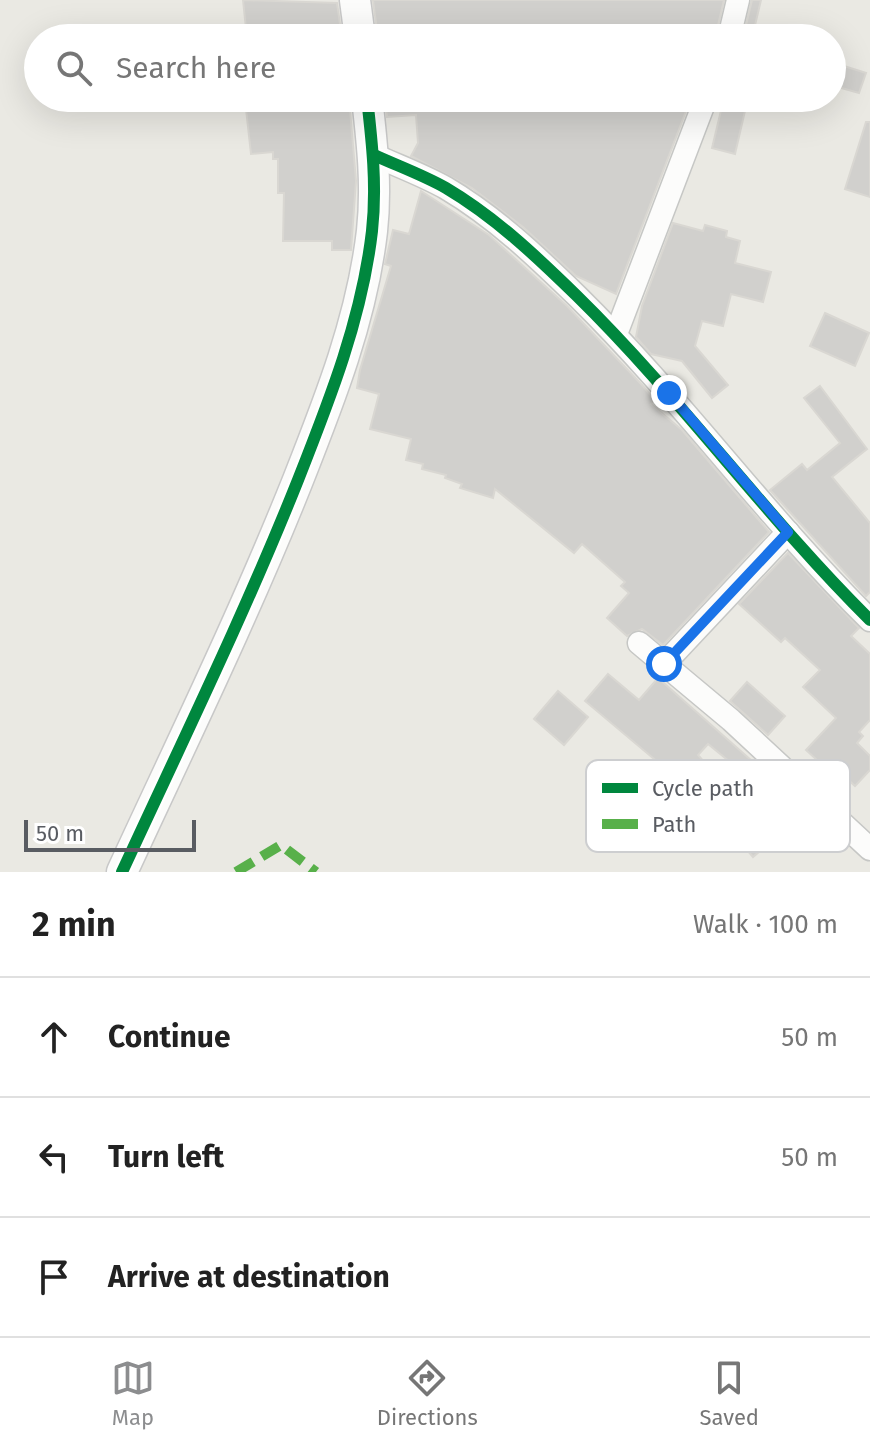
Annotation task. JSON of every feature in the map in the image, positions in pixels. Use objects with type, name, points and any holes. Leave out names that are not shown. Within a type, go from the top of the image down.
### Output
[{"type":"street","points":[[355,0],[358,24]]},
{"type":"street","points":[[732,24],[738,0]]},
{"type":"street","points":[[122,872],[260,575],[341,372],[372,230],[374,155],[369,112]]},
{"type":"street","points":[[616,334],[701,112]]},
{"type":"street","points":[[374,155],[445,188],[500,225],[616,334],[788,532],[870,620]]},
{"type":"street","points":[[664,664],[788,532]]},
{"type":"street","points":[[639,643],[774,760]]},
{"type":"street","points":[[850,830],[870,849]]},
{"type":"building","points":[[243,0],[337,3],[340,24],[246,24]]},
{"type":"building","points":[[373,0],[724,0],[718,24],[376,24]]},
{"type":"building","points":[[752,0],[761,0],[755,24],[746,24]]},
{"type":"building","points":[[846,67],[866,73],[859,93],[846,89]]},
{"type":"building","points":[[246,112],[350,112],[356,181],[351,250],[332,250],[332,241],[283,241],[284,193],[278,193],[278,159],[273,159],[273,152],[251,154]]},
{"type":"building","points":[[386,112],[686,112],[616,294],[576,276],[523,227],[472,188],[411,156],[418,143],[416,115],[387,117]]},
{"type":"building","points":[[721,112],[745,112],[735,154],[712,148]]},
{"type":"building","points":[[866,122],[870,122],[870,197],[845,189]]},
{"type":"building","points":[[421,191],[489,235],[567,306],[642,385],[654,399],[651,404],[682,430],[769,532],[663,645],[642,629],[627,636],[607,618],[629,593],[621,586],[625,582],[582,544],[574,553],[495,489],[493,498],[460,488],[462,484],[445,478],[446,475],[422,469],[423,464],[406,460],[411,439],[370,429],[379,394],[357,388],[360,370],[391,266],[385,264],[393,230],[409,234]]},
{"type":"building","points":[[673,223],[703,231],[705,225],[727,231],[726,237],[740,241],[735,263],[771,272],[763,302],[731,294],[723,326],[702,321],[695,346],[728,385],[712,398],[682,361],[651,354],[636,337],[642,306]]},
{"type":"building","points":[[825,313],[869,333],[855,366],[810,346]]},
{"type":"building","points":[[820,386],[867,449],[832,477],[870,523],[870,592],[866,596],[770,490],[802,464],[807,470],[840,443],[804,398]]},
{"type":"building","points":[[788,553],[859,628],[851,636],[870,654],[870,720],[859,732],[863,736],[857,743],[870,756],[870,770],[855,786],[850,781],[850,760],[817,760],[806,750],[836,718],[803,687],[820,670],[785,638],[781,642],[739,604]]},
{"type":"building","points":[[608,674],[639,700],[658,678],[751,760],[728,760],[708,744],[698,755],[702,760],[655,760],[585,701]]},
{"type":"building","points":[[747,682],[785,716],[768,735],[730,701]]},
{"type":"building","points":[[558,691],[588,717],[564,745],[534,719]]},
{"type":"marked path","points":[[236,872],[281,845],[316,872]]},
{"type":"cycle path","points":[[122,872],[257,579],[333,389],[361,295],[372,231],[374,181],[368,112]]},
{"type":"cycle path","points":[[374,155],[464,199],[546,266],[652,375],[795,540],[870,620]]},
{"type":"route","points":[[664,664],[788,532],[669,393]]}]
